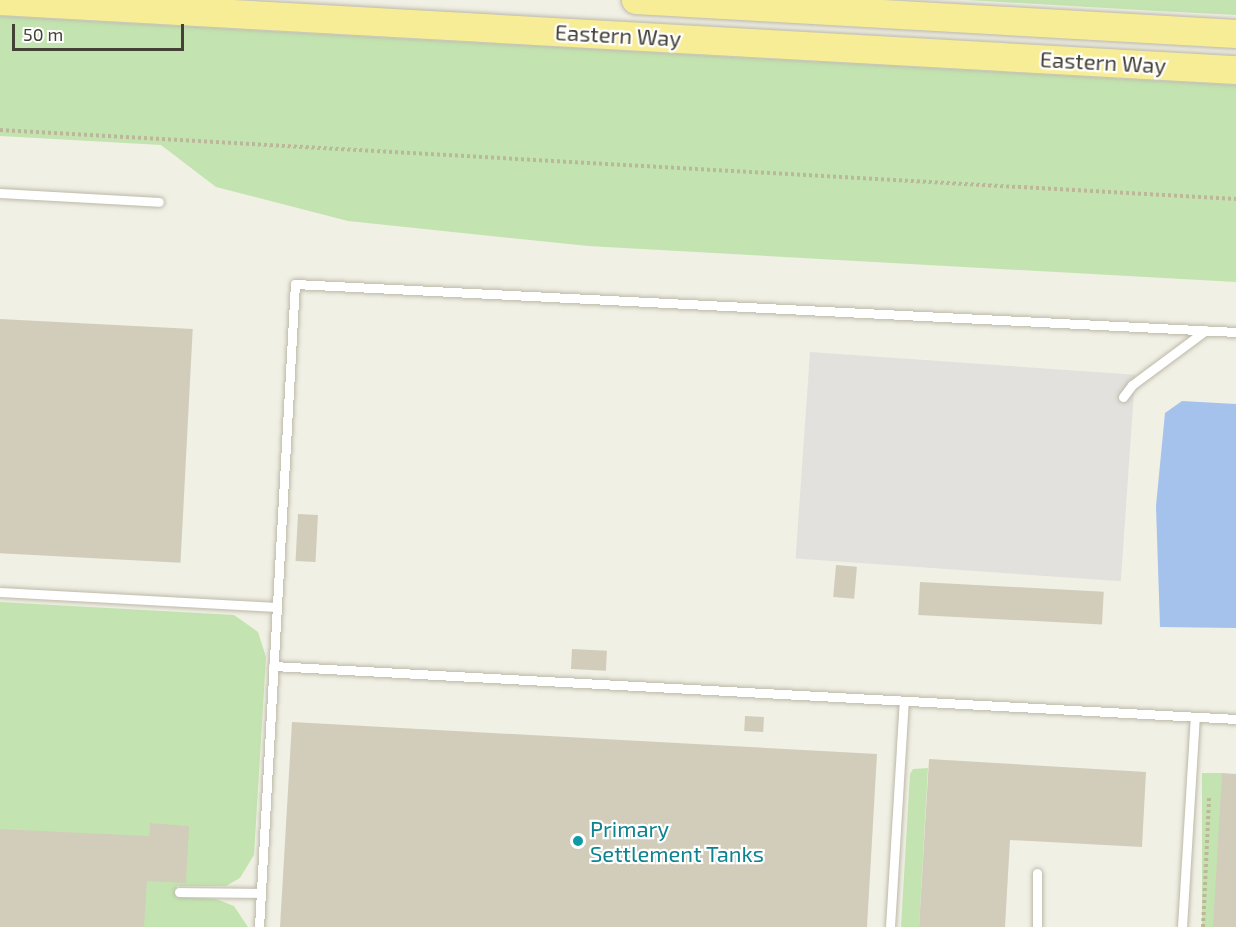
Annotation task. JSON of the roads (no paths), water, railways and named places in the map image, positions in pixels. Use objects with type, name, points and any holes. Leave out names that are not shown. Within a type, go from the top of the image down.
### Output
[{"type":"main road","name":"Eastern Way","points":[[636,0],[1236,33]]},
{"type":"main road","name":"Eastern Way","points":[[0,1],[1236,70]]},
{"type":"lane","points":[[0,193],[159,202]]},
{"type":"lane","points":[[259,927],[295,284],[1236,332]]},
{"type":"lane","points":[[1123,397],[1132,385],[1206,330]]},
{"type":"lane","points":[[0,592],[277,607]]},
{"type":"lane","points":[[273,666],[1236,719]]},
{"type":"lane","points":[[890,927],[904,701]]},
{"type":"lane","points":[[1182,927],[1196,717]]},
{"type":"lane","points":[[1037,873],[1037,927]]},
{"type":"lane","points":[[179,892],[261,894]]},
{"type":"water","points":[[1182,401],[1236,404],[1236,628],[1160,627],[1156,506],[1165,413]]},
{"type":"place","name":"Primary Settlement Tanks","points":[[578,841]]}]
